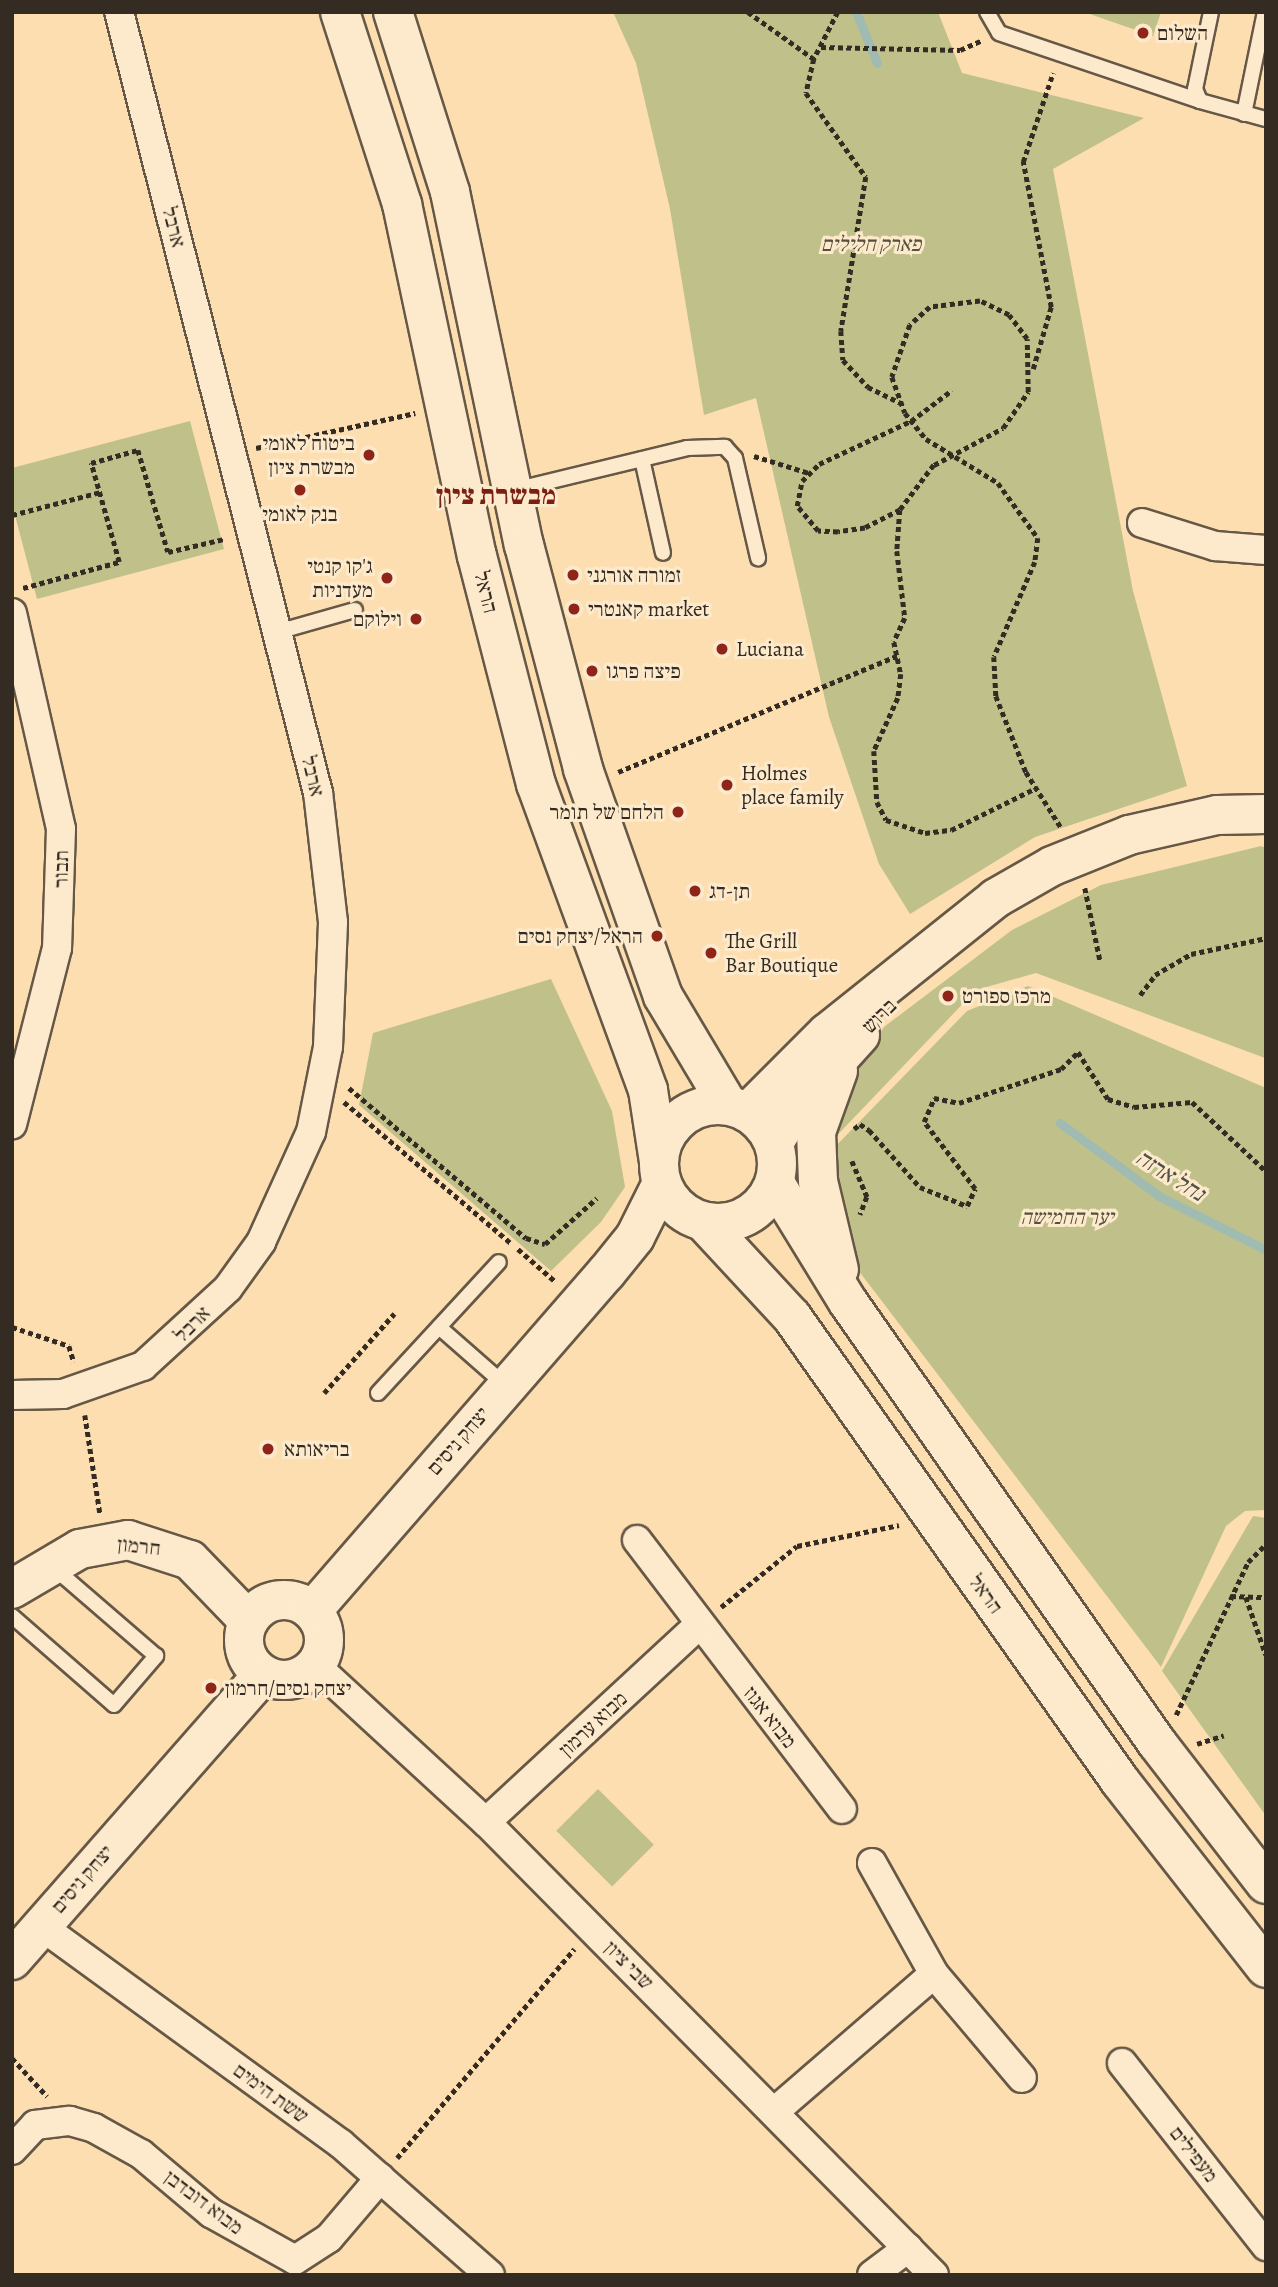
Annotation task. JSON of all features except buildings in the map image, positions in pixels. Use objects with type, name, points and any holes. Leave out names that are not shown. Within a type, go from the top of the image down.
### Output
[{"type":"main road","name":"הראל","points":[[340,12],[378,113],[446,406],[477,556],[536,784],[648,1090],[660,1173]]},
{"type":"main road","points":[[393,12],[450,192],[513,490],[588,785],[663,996],[738,1109],[774,1143],[775,1183],[767,1199],[739,1221],[699,1221],[680,1211],[660,1173],[673,1125],[708,1105],[738,1109]]},
{"type":"main road","name":"ברוש","points":[[738,1109],[827,1033],[996,898],[1078,855],[1170,823],[1259,811]]},
{"type":"main road","name":"ברוש","points":[[774,1143],[795,1107],[856,1039],[996,898]]},
{"type":"main road","points":[[848,1303],[827,1231],[816,1132],[832,1083],[856,1039]]},
{"type":"main road","name":"יצחק ניסים","points":[[312,1611],[635,1237],[660,1173]]},
{"type":"main road","points":[[775,1183],[848,1303],[1157,1743],[1266,1884]]},
{"type":"main road","name":"הראל","points":[[699,1221],[792,1317],[1120,1781],[1266,1968]]},
{"type":"main road","name":"יצחק ניסים","points":[[606,1273],[660,1232],[699,1221]]},
{"type":"main road","name":"חרמון","points":[[12,1589],[50,1564],[104,1543],[154,1544],[201,1566],[248,1620]]},
{"type":"main road","points":[[278,1600],[312,1611],[324,1637],[315,1665],[296,1679],[262,1675],[244,1650],[248,1620],[278,1600]]},
{"type":"main road","name":"יצחק ניסים","points":[[12,1960],[262,1675]]},
{"type":"street","name":"ארבל","points":[[12,1395],[63,1394],[102,1384],[143,1366],[178,1340],[261,1242],[311,1132],[330,1081],[333,986],[327,851],[277,632],[119,12]]},
{"type":"street","points":[[1142,523],[1215,546],[1266,550]]},
{"type":"street","name":"תבור","points":[[12,613],[61,830],[57,948],[12,1124]]},
{"type":"street","name":"מבוא אגוז","points":[[637,1540],[699,1625],[842,1809]]},
{"type":"street","name":"מבוא ערמון","points":[[486,1822],[699,1625]]},
{"type":"street","name":"שבי ציון","points":[[315,1665],[486,1822],[934,2275]]},
{"type":"street","points":[[872,1863],[934,1974],[1022,2078]]},
{"type":"street","name":"ששת הימים","points":[[41,1926],[380,2178],[490,2275]]},
{"type":"street","points":[[774,2112],[934,1974]]},
{"type":"street","name":"מעפילים","points":[[1122,2063],[1266,2246]]},
{"type":"street","name":"מבוא דובדבן","points":[[12,2150],[34,2125],[70,2121],[94,2128],[141,2154],[211,2213],[295,2260],[329,2238],[380,2178]]},
{"type":"street","points":[[872,2275],[908,2248]]},
{"type":"lane","points":[[986,12],[999,33],[1200,101],[1266,119]]},
{"type":"lane","points":[[1200,101],[1195,89],[1212,12]]},
{"type":"lane","points":[[1244,114],[1265,12]]},
{"type":"lane","points":[[513,490],[710,444],[725,447],[735,458],[758,558]]},
{"type":"lane","points":[[642,459],[663,553]]},
{"type":"lane","points":[[277,632],[355,610]]},
{"type":"lane","points":[[378,1393],[499,1262]]},
{"type":"lane","points":[[439,1327],[505,1385]]},
{"type":"lane","points":[[12,1616],[114,1705],[156,1656],[50,1564]]},
{"type":"path","points":[[748,12],[814,59]]},
{"type":"path","points":[[838,12],[814,59],[806,93],[866,177],[841,331],[843,360],[868,387],[901,404]]},
{"type":"path","points":[[821,47],[960,50],[999,33]]},
{"type":"path","points":[[952,390],[911,421],[810,473],[802,481],[797,506],[818,531],[865,528],[901,510],[934,465],[1003,428],[1019,413],[1051,307],[1023,162],[1059,54]]},
{"type":"path","points":[[1031,376],[1027,339],[1010,315],[980,301],[954,301],[929,307],[897,349],[892,377],[901,404],[926,439],[1015,499],[1038,538],[1035,562],[994,657],[1008,736],[1036,788],[1078,855],[1100,960]]},
{"type":"path","points":[[232,453],[446,406]]},
{"type":"path","points":[[725,447],[810,473]]},
{"type":"path","points":[[12,591],[119,562],[91,463],[138,450],[168,552],[252,533]]},
{"type":"path","points":[[12,515],[100,492]]},
{"type":"path","points":[[901,510],[897,551],[905,618],[894,642],[898,698],[882,726],[871,776],[886,820],[906,830],[951,830],[1036,788]]},
{"type":"path","points":[[588,785],[897,656]]},
{"type":"path","points":[[1140,995],[1155,975],[1191,954],[1266,938]]},
{"type":"path","points":[[850,1139],[863,1125],[920,1187],[967,1206],[975,1198],[969,1177],[928,1133],[927,1109],[934,1098],[959,1103],[1061,1069],[1078,1052],[1108,1099],[1134,1107],[1192,1102],[1266,1171]]},
{"type":"path","points":[[330,1081],[514,1230],[545,1244],[597,1198]]},
{"type":"path","points":[[330,1081],[506,1240],[580,1302]]},
{"type":"path","points":[[827,1231],[862,1214],[868,1204],[849,1146]]},
{"type":"path","points":[[506,1240],[514,1230]]},
{"type":"path","points":[[324,1393],[394,1314]]},
{"type":"path","points":[[699,1625],[797,1546],[932,1518]]},
{"type":"path","points":[[1157,1743],[1191,1690],[1231,1596],[1266,1544]]},
{"type":"path","points":[[1231,1596],[1266,1597]]},
{"type":"path","points":[[1246,1597],[1266,1655]]},
{"type":"path","points":[[380,2178],[592,1928]]},
{"type":"path","points":[[12,2059],[43,2086]]},
{"type":"green space","name":"פארק חלילים","points":[[613,12],[938,12],[962,73],[1144,118],[1053,169],[1133,591],[1187,786],[1035,837],[910,914],[879,864],[829,717],[756,398],[704,415],[670,209],[636,63]]},
{"type":"green space","points":[[1084,12],[1161,12],[1153,36]]},
{"type":"green space","points":[[190,421],[224,549],[37,599],[12,504],[12,468]]},
{"type":"green space","points":[[1261,846],[1266,848],[1265,1058],[1036,973],[976,990],[824,1149],[850,1079],[884,1027],[1012,930],[1101,885]]},
{"type":"green space","points":[[551,979],[612,1111],[625,1187],[601,1222],[551,1271],[359,1105],[373,1033]]},
{"type":"green space","name":"יער החמישה","points":[[1028,986],[1266,1088],[1266,1510],[1245,1511],[1226,1526],[1161,1667],[855,1266],[829,1153],[967,1011]]},
{"type":"green space","points":[[1253,1516],[1266,1518],[1266,1816],[1162,1671]]},
{"type":"green space","points":[[598,1789],[654,1845],[612,1887],[556,1831]]},
{"type":"waterway","points":[[856,12],[877,63]]},
{"type":"waterway","name":"נחל ארזה","points":[[1060,1123],[1159,1196],[1266,1250]]},
{"type":"place","name":"השלום","points":[[1143,33]]},
{"type":"place","name":"ביטוח לאומי מבשרת ציון","points":[[369,455]]},
{"type":"place","name":"בנק לאומי","points":[[300,490]]},
{"type":"place","name":"זמורה אורגני","points":[[573,575]]},
{"type":"place","name":"ג'קו קנטי מעדניות","points":[[387,578]]},
{"type":"place","name":"קאנטרי market","points":[[574,609]]},
{"type":"place","name":"וילוקם","points":[[416,619]]},
{"type":"place","name":"Luciana","points":[[722,649]]},
{"type":"place","name":"פיצה פרגו","points":[[592,671]]},
{"type":"place","name":"Holmes place family","points":[[727,785]]},
{"type":"place","name":"הלחם של תומר","points":[[678,812]]},
{"type":"place","name":"תן-דג","points":[[695,891]]},
{"type":"place","name":"הראל/יצחק נסים","points":[[657,936]]},
{"type":"place","name":"The Grill Bar Boutique","points":[[711,953]]},
{"type":"place","name":"מרכז ספורט","points":[[948,996]]},
{"type":"place","name":"בריאותא","points":[[268,1449]]},
{"type":"place","name":"יצחק נסים/חרמון","points":[[211,1688]]},
{"type":"district","name":"מבשרת ציון","points":[[496,495]]}]
